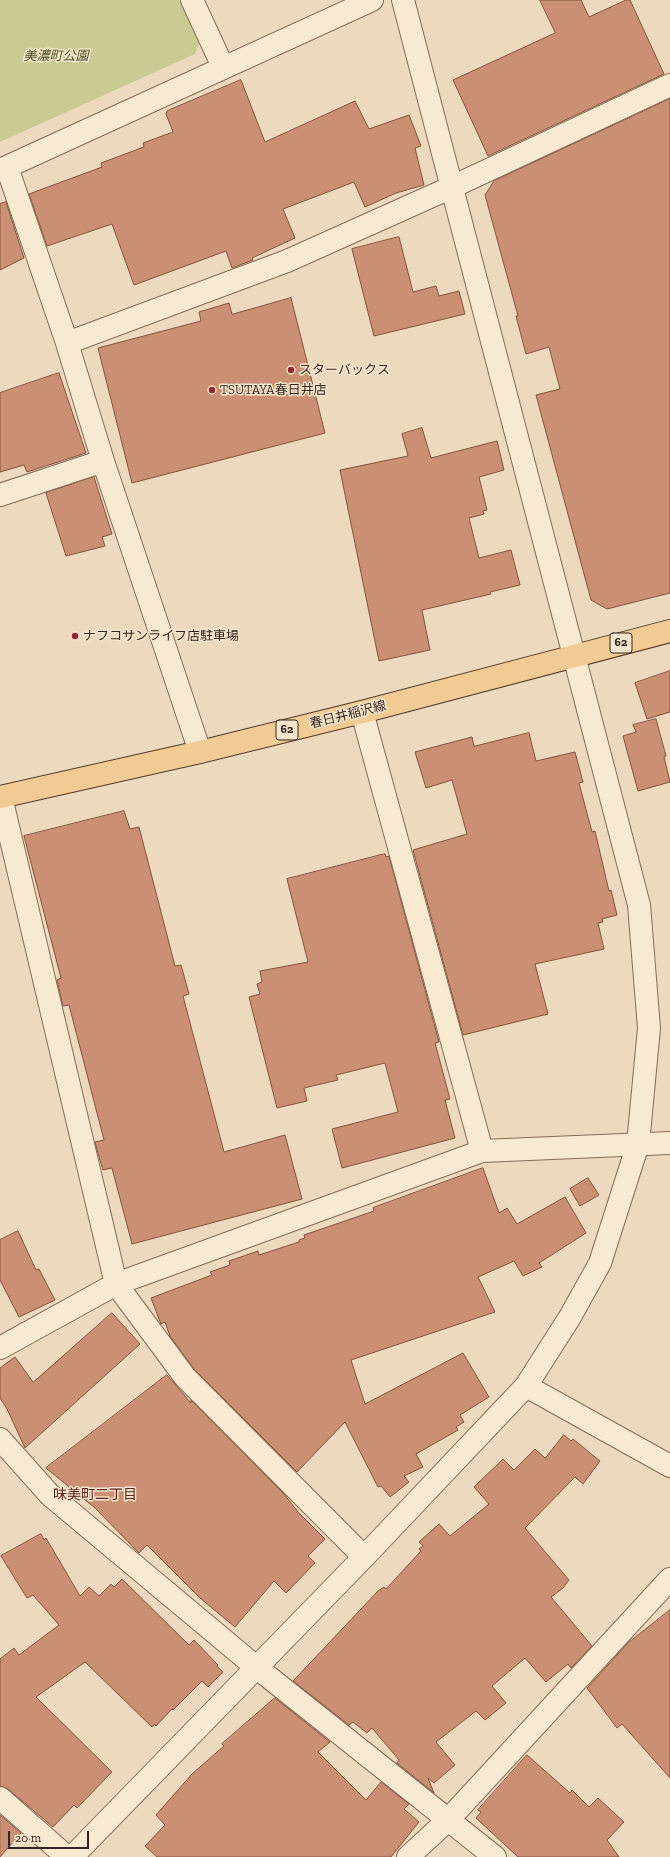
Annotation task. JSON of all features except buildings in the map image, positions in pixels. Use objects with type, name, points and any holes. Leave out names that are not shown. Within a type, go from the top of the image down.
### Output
[{"type":"main road","name":"春日井稲沢線","points":[[1,797],[200,752],[362,712],[670,630]]},
{"type":"street","points":[[192,0],[223,67]]},
{"type":"street","points":[[200,752],[103,462],[67,343],[4,169],[223,67],[372,0]]},
{"type":"street","points":[[72,1857],[364,1557],[526,1386],[570,1317],[600,1263],[638,1144],[649,1028],[639,905],[572,656],[403,0]]},
{"type":"street","points":[[67,343],[287,261],[452,187],[670,85]]},
{"type":"street","points":[[0,495],[103,462]]},
{"type":"street","points":[[362,712],[482,1151]]},
{"type":"street","points":[[1,797],[116,1284],[185,1377],[364,1557]]},
{"type":"street","points":[[0,1348],[116,1284],[482,1151],[670,1143]]},
{"type":"street","points":[[526,1386],[670,1466]]},
{"type":"street","points":[[0,1439],[50,1495],[256,1667],[495,1857]]},
{"type":"street","points":[[408,1857],[449,1819],[670,1579]]},
{"type":"street","points":[[0,1798],[67,1857]]},
{"type":"green space","name":"美濃町公園","points":[[0,0],[179,0],[199,43],[195,54],[0,142]]},
{"type":"place","name":"スターバックス","points":[[291,370]]},
{"type":"place","name":"TSUTAYA春日井店","points":[[212,390]]},
{"type":"place","name":"ナフコサンライフ店駐車場","points":[[75,636]]},
{"type":"district","name":"味美町二丁目","points":[[95,1495]]}]
